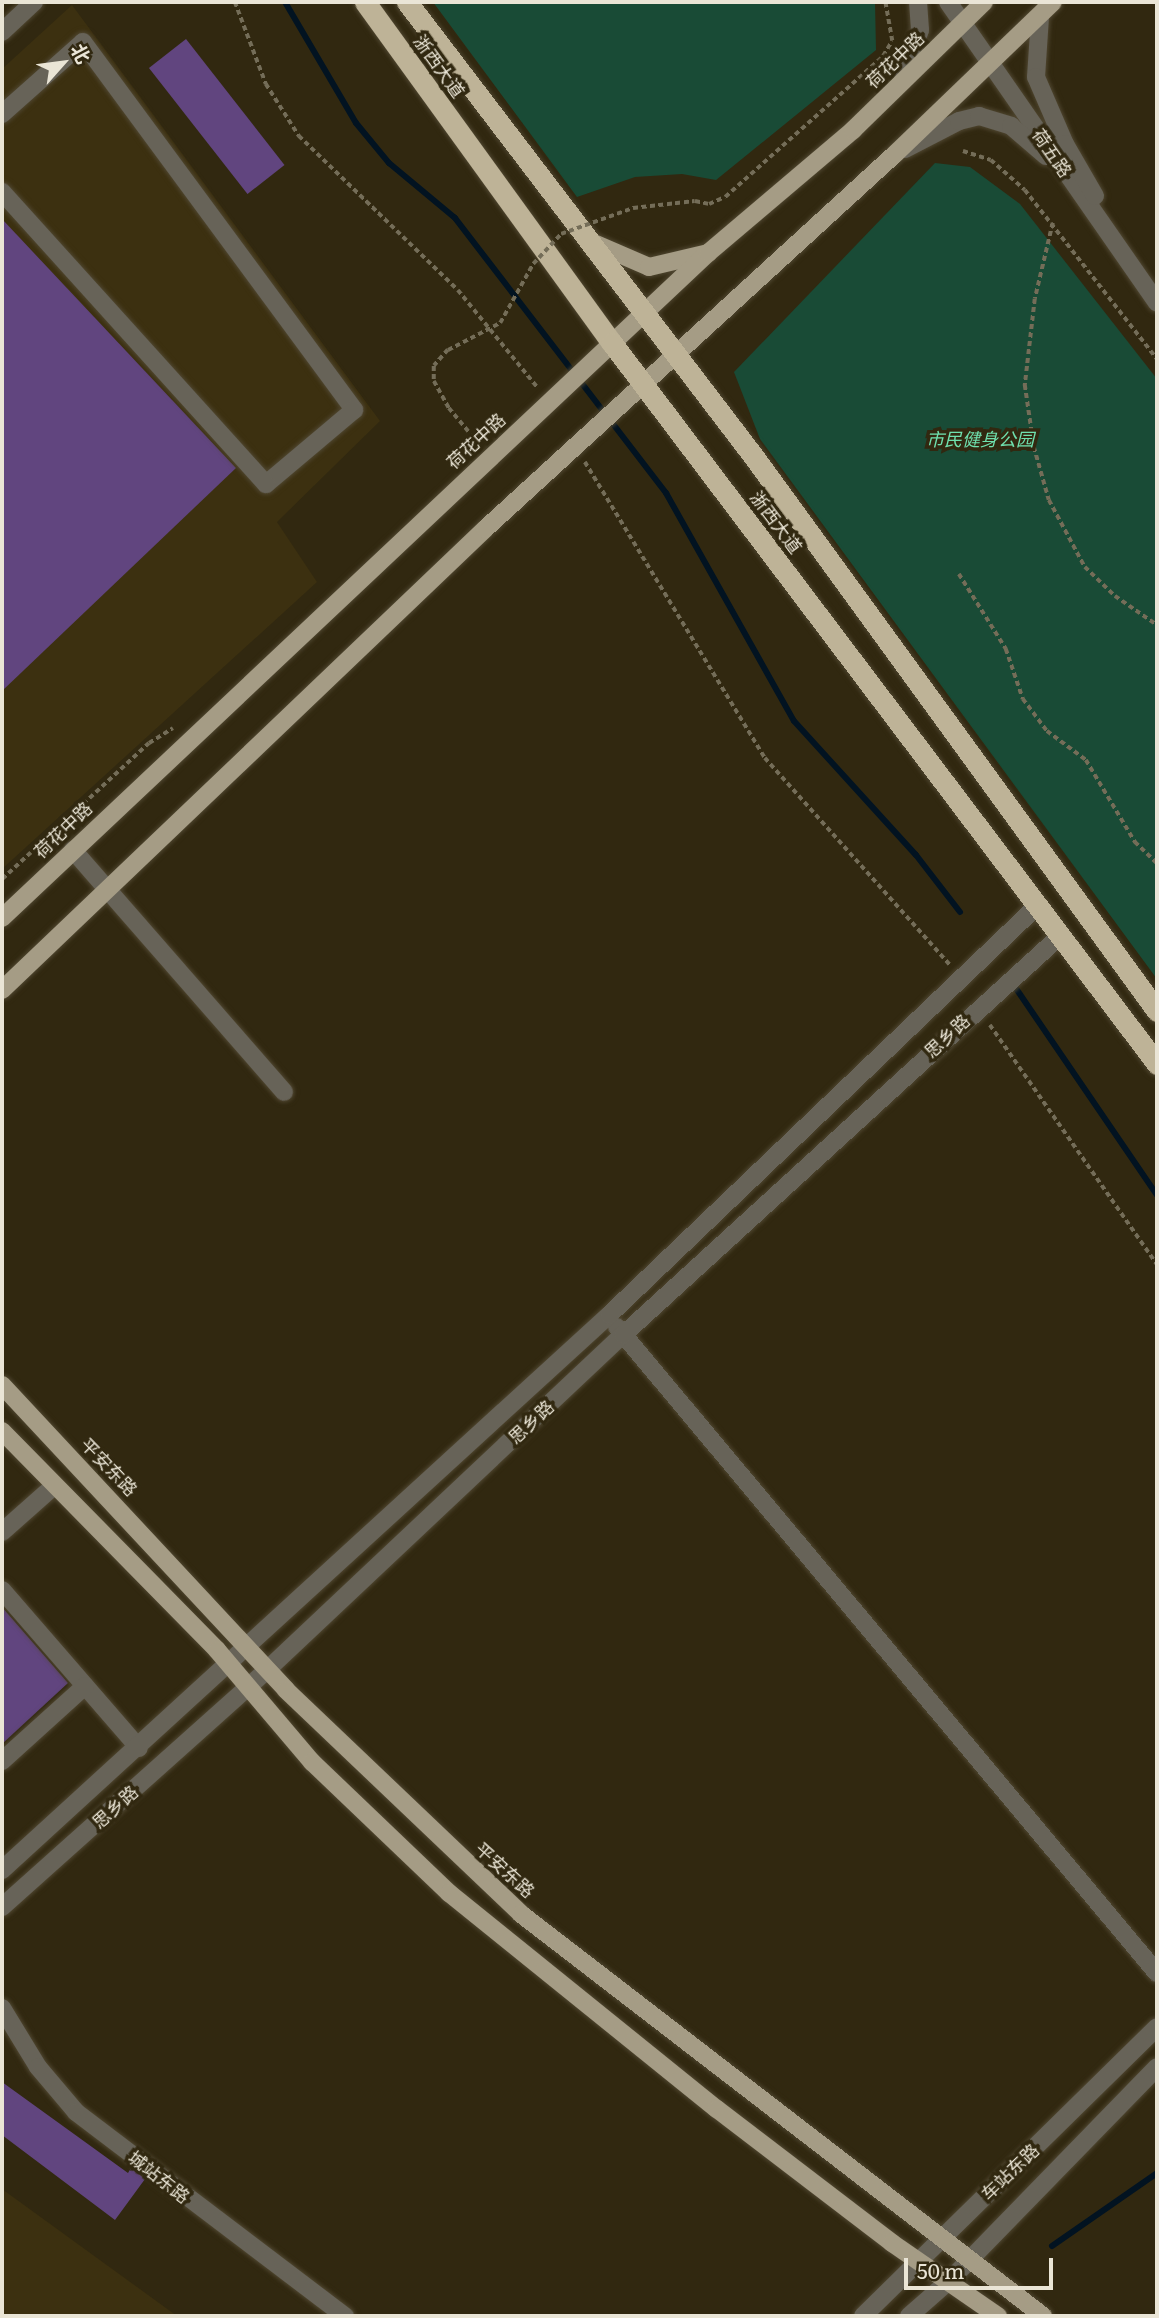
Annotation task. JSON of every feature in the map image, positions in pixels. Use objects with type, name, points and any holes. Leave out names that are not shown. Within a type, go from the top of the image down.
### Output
[{"type":"highway","name":"浙西大道","points":[[365,2],[612,343],[1157,1063]]},
{"type":"highway","name":"浙西大道","points":[[407,2],[676,356],[1157,1011]]},
{"type":"main road","name":"荷花中路","points":[[2,918],[590,363],[708,253],[901,85],[984,2]]},
{"type":"main road","points":[[2,990],[580,443],[895,154],[1053,2]]},
{"type":"main road","points":[[588,240],[649,267],[708,253]]},
{"type":"main road","name":"平安东路","points":[[2,1385],[268,1670],[393,1796],[521,1914],[940,2240],[1043,2316]]},
{"type":"main road","points":[[2,1431],[230,1665],[312,1762],[449,1893],[576,1998],[919,2261],[998,2316]]},
{"type":"street","points":[[2,32],[34,2]]},
{"type":"street","points":[[901,85],[920,30],[918,2]]},
{"type":"street","name":"荷五路","points":[[948,2],[1157,303]]},
{"type":"street","points":[[1040,17],[1036,77],[1046,105],[1124,252]]},
{"type":"street","points":[[2,114],[83,42],[354,410],[266,484],[2,192]]},
{"type":"street","points":[[895,154],[958,121],[979,116],[1011,126],[1068,177]]},
{"type":"street","points":[[72,850],[109,889],[284,1092]]},
{"type":"street","name":"思乡路","points":[[2,1870],[230,1665],[609,1315],[1037,906]]},
{"type":"street","name":"思乡路","points":[[2,1907],[268,1670],[623,1335],[978,1007],[1060,936]]},
{"type":"street","points":[[609,1315],[1157,1973]]},
{"type":"street","points":[[2,1532],[54,1486]]},
{"type":"street","points":[[2,1590],[139,1748]]},
{"type":"street","points":[[2,1761],[85,1686]]},
{"type":"street","name":"城站东路","points":[[2,2008],[38,2067],[76,2112],[345,2316]]},
{"type":"street","name":"车站东路","points":[[863,2316],[1157,2027]]},
{"type":"street","name":"车站东路","points":[[909,2316],[968,2261],[1157,2067]]},
{"type":"path","points":[[234,2],[266,84],[299,136],[397,227],[458,290],[532,380],[552,399]]},
{"type":"path","points":[[480,446],[449,408],[434,381],[434,366],[448,350],[500,323],[533,264],[561,234],[633,208],[695,201],[709,204],[725,197],[883,57],[892,41],[885,2]]},
{"type":"path","points":[[963,150],[991,160],[1007,172],[1053,223],[1157,359]]},
{"type":"path","points":[[1053,223],[1035,299],[1025,385],[1034,447],[1049,500],[1085,567],[1115,596],[1157,625]]},
{"type":"path","points":[[580,443],[765,758],[961,978]]},
{"type":"path","points":[[959,574],[1006,649],[1023,699],[1047,731],[1086,760],[1135,842],[1157,863]]},
{"type":"path","points":[[978,1007],[1157,1264]]},
{"type":"shaded area","points":[[72,5],[380,421],[277,522],[317,582],[2,869],[2,69]]},
{"type":"shaded area","points":[[2,2189],[177,2316],[2,2316]]},
{"type":"green space","points":[[433,2],[875,2],[876,50],[716,180],[682,174],[635,177],[577,197]]},
{"type":"green space","name":"市民健身公园","points":[[935,163],[970,167],[1020,204],[1157,379],[1157,979],[760,439],[734,372]]},
{"type":"building","points":[[186,39],[285,165],[247,194],[149,68]]},
{"type":"building","points":[[2,219],[236,468],[2,691]]},
{"type":"building","points":[[2,1607],[68,1683],[2,1744]]},
{"type":"building","points":[[2,2082],[128,2173],[131,2168],[145,2179],[115,2220],[2,2135]]},
{"type":"waterway","points":[[285,2],[356,123],[389,163],[455,218],[666,493],[794,721],[916,855],[960,912]]},
{"type":"waterway","points":[[1015,987],[1157,1195]]},
{"type":"waterway","points":[[1052,2246],[1157,2173]]}]
